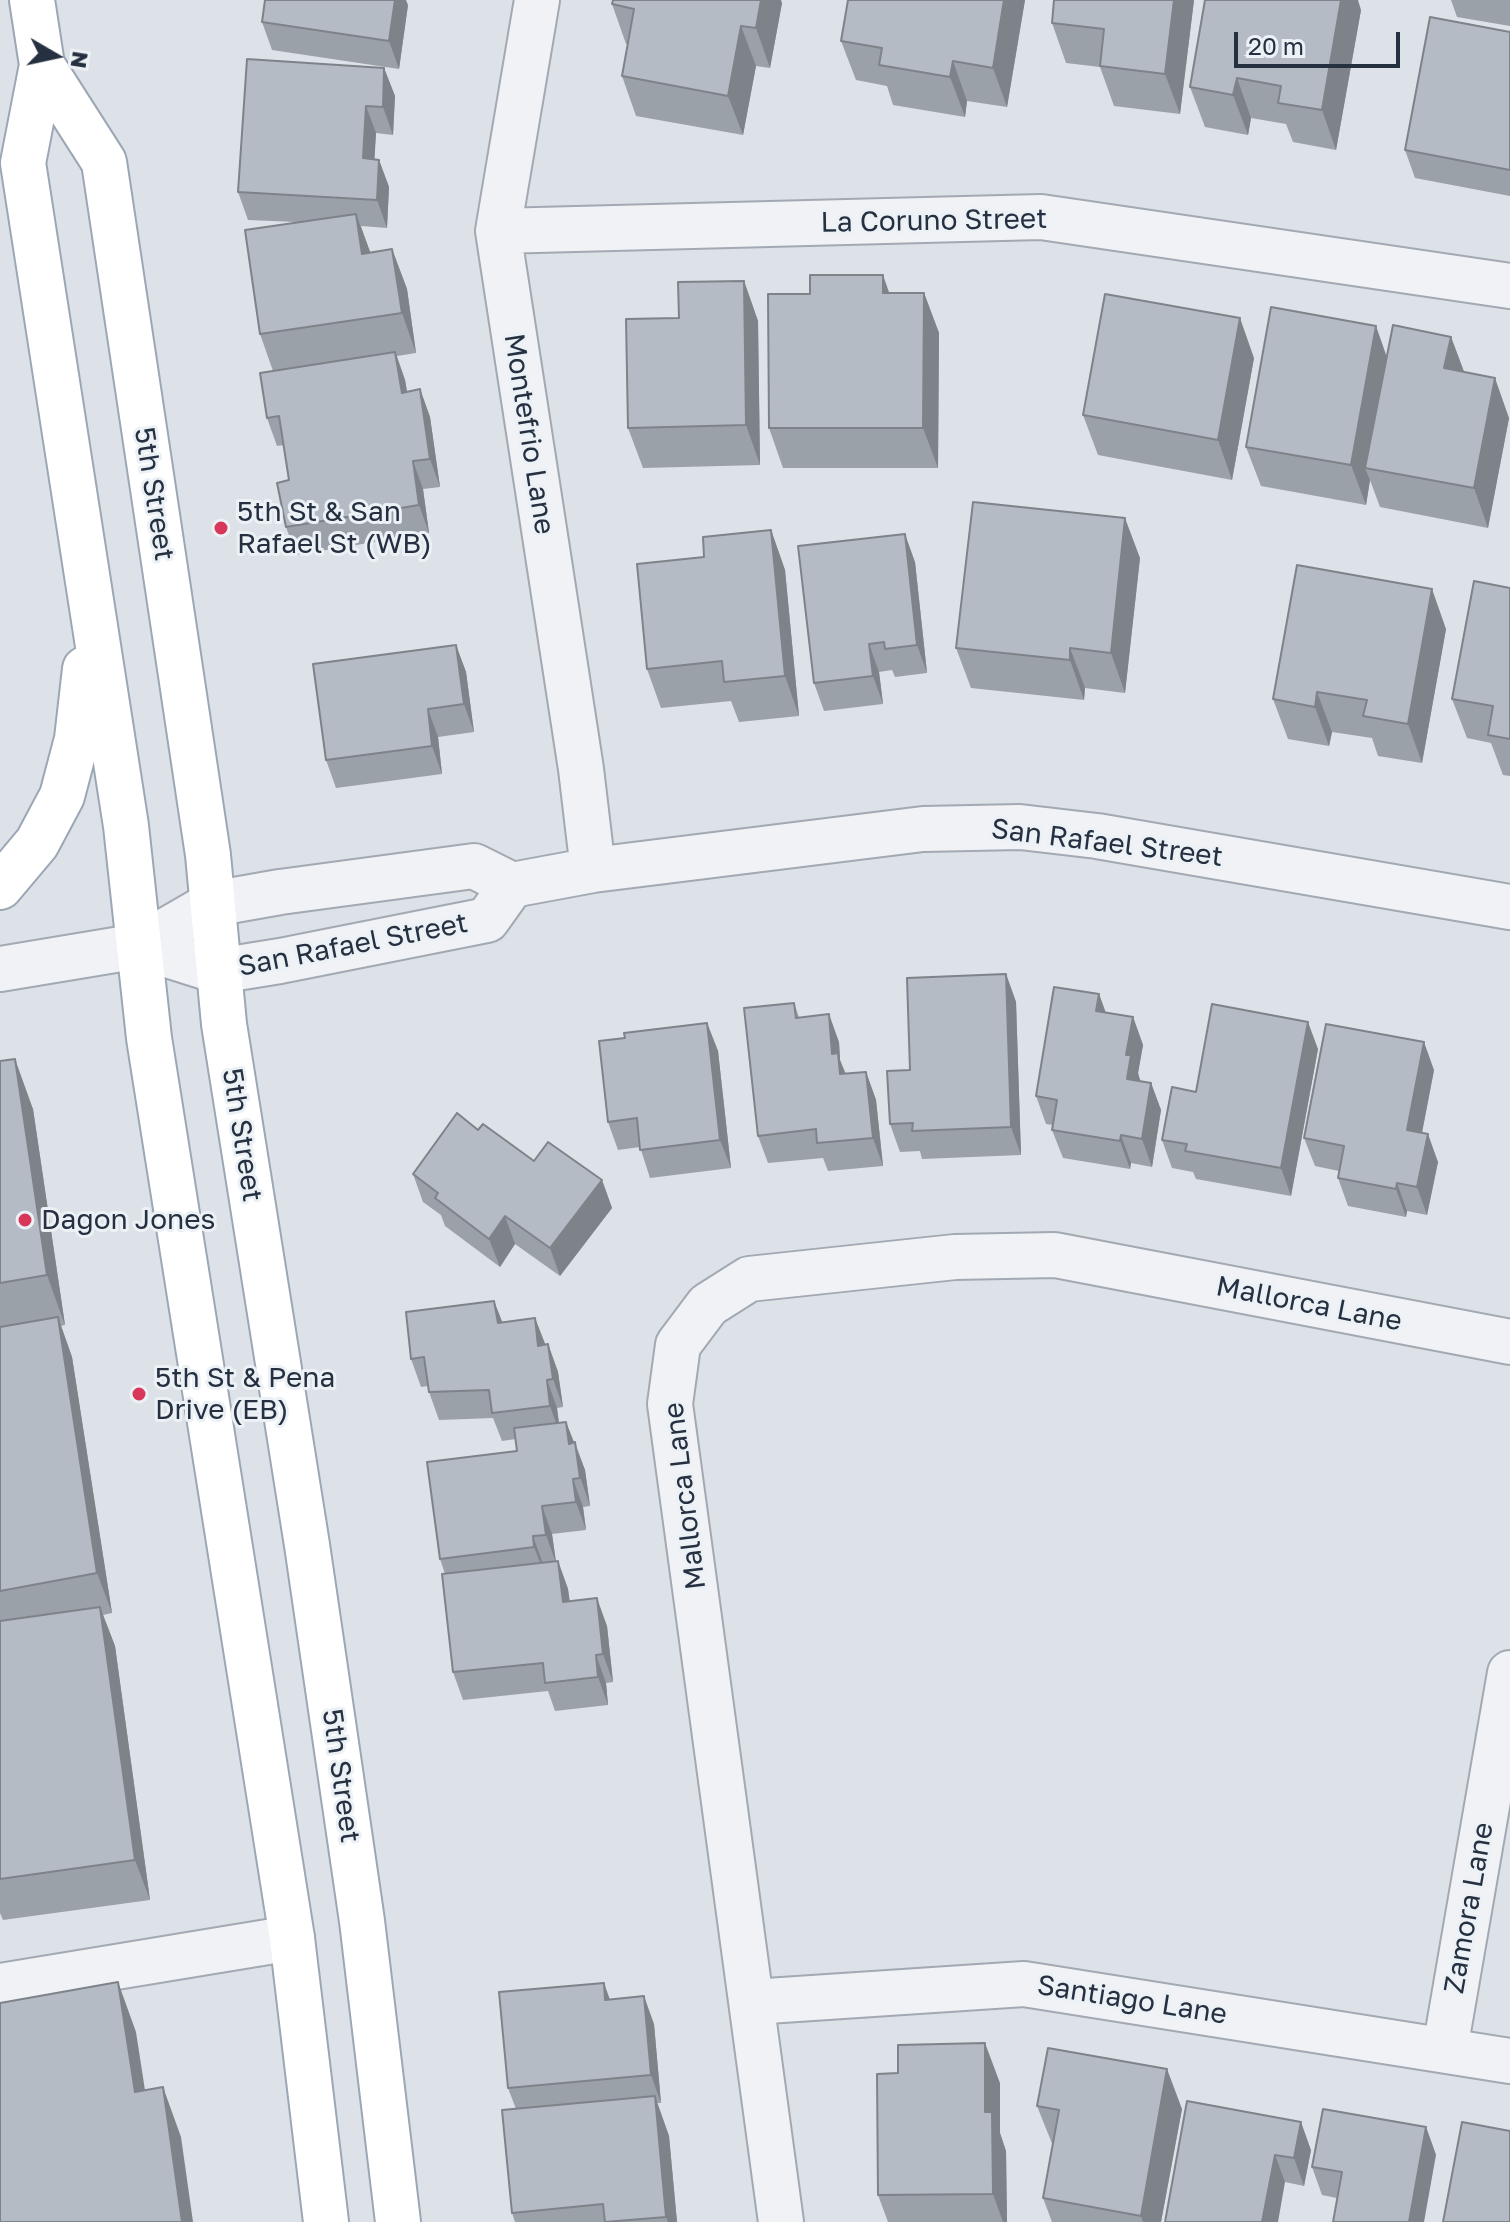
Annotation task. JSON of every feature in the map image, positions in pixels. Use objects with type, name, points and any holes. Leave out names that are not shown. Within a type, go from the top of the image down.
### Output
[{"type":"main road","name":"5th Street","points":[[32,0],[42,65],[23,163],[126,826],[151,1053],[292,1938],[326,2222]]},
{"type":"main road","name":"5th Street","points":[[42,65],[104,162],[208,855],[218,971],[357,1890],[398,2222]]},
{"type":"main road","points":[[0,887],[37,843],[62,796],[77,739],[89,603]]},
{"type":"street","name":"Montefrio Lane","points":[[537,0],[498,231],[581,769],[593,870]]},
{"type":"street","name":"La Coruno Street","points":[[498,231],[1041,217],[1510,286]]},
{"type":"street","name":"San Rafael Street","points":[[139,946],[212,904],[474,866],[512,885],[593,870],[923,829],[1020,827],[1198,851],[1510,907]]},
{"type":"street","name":"San Rafael Street","points":[[139,946],[218,971],[487,920],[512,885]]},
{"type":"street","points":[[0,969],[139,946]]},
{"type":"street","name":"Mallorca Lane","points":[[781,2222],[670,1404],[678,1345],[708,1305],[749,1279],[955,1257],[1055,1255],[1510,1342]]},
{"type":"street","name":"Zamora Lane","points":[[1445,2049],[1510,1673]]},
{"type":"street","points":[[0,1986],[292,1938]]},
{"type":"street","name":"Santiago Lane","points":[[752,2002],[1024,1984],[1510,2061]]},
{"type":"building","points":[[265,0],[395,0],[389,41],[262,22]]},
{"type":"building","points":[[613,0],[761,0],[756,28],[741,26],[728,96],[622,76],[634,9],[612,4]]},
{"type":"building","points":[[848,0],[1004,0],[993,68],[953,61],[950,77],[879,65],[882,48],[841,41]]},
{"type":"building","points":[[1054,0],[1174,0],[1165,74],[1100,66],[1104,29],[1052,23]]},
{"type":"building","points":[[1205,0],[1341,0],[1322,110],[1278,103],[1281,86],[1237,78],[1233,95],[1190,87]]},
{"type":"building","points":[[1430,17],[1510,32],[1510,170],[1405,150]]},
{"type":"building","points":[[247,59],[384,68],[383,107],[366,106],[363,158],[379,160],[377,200],[238,192]]},
{"type":"building","points":[[356,214],[362,254],[392,249],[402,313],[260,334],[245,230]]},
{"type":"building","points":[[810,275],[883,275],[883,293],[924,293],[923,428],[769,428],[768,294],[810,294]]},
{"type":"building","points":[[744,281],[746,425],[628,428],[626,319],[679,318],[678,282]]},
{"type":"building","points":[[1105,294],[1240,318],[1218,440],[1083,415]]},
{"type":"building","points":[[1271,307],[1376,326],[1351,465],[1246,447]]},
{"type":"building","points":[[1393,325],[1451,337],[1444,368],[1495,378],[1474,488],[1365,468]]},
{"type":"building","points":[[395,352],[402,393],[420,389],[430,459],[413,461],[419,505],[286,527],[277,483],[289,480],[279,416],[267,418],[260,373]]},
{"type":"building","points":[[973,502],[1125,518],[1111,653],[1070,648],[1070,660],[956,648]]},
{"type":"building","points":[[771,530],[785,676],[724,682],[722,661],[647,669],[637,564],[704,557],[703,537]]},
{"type":"building","points":[[905,534],[917,645],[885,649],[884,642],[869,644],[873,676],[814,683],[798,546]]},
{"type":"building","points":[[1297,565],[1432,589],[1408,724],[1363,716],[1367,700],[1317,692],[1315,707],[1273,699]]},
{"type":"building","points":[[1474,581],[1510,588],[1510,739],[1488,735],[1493,706],[1452,699]]},
{"type":"building","points":[[456,645],[464,704],[428,709],[432,746],[326,760],[313,664]]},
{"type":"building","points":[[1006,974],[1011,1127],[912,1131],[913,1123],[890,1124],[887,1071],[910,1070],[907,978]]},
{"type":"building","points":[[1054,987],[1099,994],[1096,1011],[1133,1017],[1126,1055],[1131,1055],[1127,1079],[1151,1083],[1142,1139],[1121,1135],[1120,1141],[1052,1130],[1057,1100],[1036,1096]]},
{"type":"building","points":[[794,1003],[796,1018],[829,1014],[832,1054],[838,1053],[840,1074],[866,1072],[873,1138],[817,1143],[816,1129],[758,1136],[744,1008]]},
{"type":"building","points":[[1212,1004],[1308,1022],[1281,1168],[1185,1151],[1187,1144],[1162,1140],[1172,1087],[1196,1092]]},
{"type":"building","points":[[707,1023],[720,1140],[640,1150],[637,1118],[608,1122],[599,1041],[625,1038],[624,1033]]},
{"type":"building","points":[[1326,1024],[1424,1042],[1407,1130],[1428,1134],[1417,1187],[1397,1183],[1396,1189],[1338,1178],[1344,1146],[1304,1138]]},
{"type":"building","points":[[15,1059],[47,1275],[0,1283],[0,1061]]},
{"type":"building","points":[[457,1113],[478,1130],[483,1124],[534,1161],[548,1142],[602,1180],[550,1248],[505,1216],[489,1239],[435,1198],[438,1193],[413,1174]]},
{"type":"building","points":[[494,1301],[498,1323],[535,1318],[538,1346],[548,1344],[553,1379],[547,1380],[550,1406],[492,1413],[489,1390],[429,1392],[424,1357],[411,1359],[406,1312]]},
{"type":"building","points":[[58,1317],[97,1573],[0,1591],[0,1327]]},
{"type":"building","points":[[566,1422],[569,1444],[575,1442],[580,1478],[573,1479],[576,1502],[542,1506],[546,1535],[533,1536],[534,1547],[440,1559],[427,1462],[517,1451],[514,1428]]},
{"type":"building","points":[[558,1561],[563,1602],[597,1598],[603,1654],[596,1655],[598,1677],[545,1683],[543,1663],[453,1672],[442,1574]]},
{"type":"building","points":[[100,1607],[135,1860],[0,1879],[0,1621]]},
{"type":"building","points":[[118,1982],[135,2092],[163,2087],[182,2222],[0,2222],[0,2003]]},
{"type":"building","points":[[604,1983],[605,2000],[644,1996],[651,2075],[508,2088],[499,1992]]},
{"type":"building","points":[[985,2043],[985,2112],[992,2112],[993,2194],[878,2195],[877,2074],[898,2073],[898,2045]]},
{"type":"building","points":[[1048,2048],[1167,2069],[1141,2216],[1043,2198],[1059,2110],[1037,2106]]},
{"type":"building","points":[[655,2096],[666,2217],[605,2222],[603,2204],[512,2213],[502,2110]]},
{"type":"building","points":[[1187,2101],[1301,2122],[1294,2158],[1275,2155],[1262,2222],[1165,2222]]},
{"type":"building","points":[[1323,2109],[1426,2127],[1409,2222],[1333,2222],[1342,2172],[1312,2167]]},
{"type":"building","points":[[1462,2122],[1510,2131],[1510,2222],[1443,2222]]},
{"type":"place","name":"5th St & San Rafael St (WB)","points":[[221,528]]},
{"type":"place","name":"Dagon Jones","points":[[25,1220]]},
{"type":"place","name":"5th St & Pena Drive (EB)","points":[[139,1394]]}]
